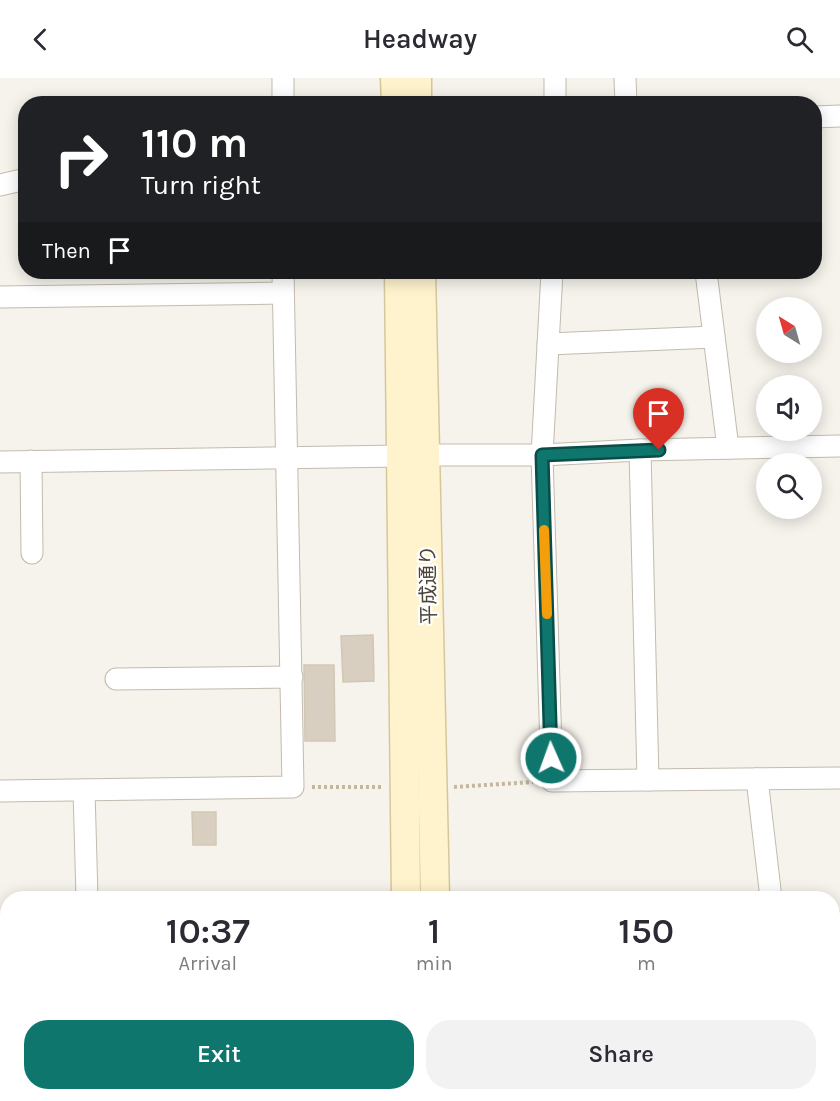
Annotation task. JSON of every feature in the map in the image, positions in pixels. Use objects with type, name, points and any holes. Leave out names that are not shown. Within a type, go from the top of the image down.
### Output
[{"type":"street","points":[[283,78],[283,96]]},
{"type":"street","points":[[395,78],[396,96]]},
{"type":"street","points":[[417,78],[417,96]]},
{"type":"street","points":[[555,78],[555,96]]},
{"type":"street","points":[[625,78],[626,96]]},
{"type":"street","points":[[822,117],[840,116]]},
{"type":"street","points":[[0,185],[18,180]]},
{"type":"street","points":[[0,791],[293,787],[283,279]]},
{"type":"street","name":"平成通り","points":[[400,279],[414,455],[435,891]]},
{"type":"street","name":"平成通り","points":[[406,891],[414,455],[421,279]]},
{"type":"street","points":[[552,279],[542,455],[552,781],[840,778]]},
{"type":"street","points":[[707,279],[728,448]]},
{"type":"street","points":[[0,297],[283,293]]},
{"type":"street","points":[[548,344],[714,337]]},
{"type":"street","points":[[0,462],[542,455],[640,450],[840,446]]},
{"type":"street","points":[[640,450],[648,780]]},
{"type":"street","points":[[31,461],[32,553]]},
{"type":"street","points":[[116,679],[292,677]]},
{"type":"street","points":[[757,779],[770,891]]},
{"type":"street","points":[[84,790],[87,891]]},
{"type":"path","points":[[448,787],[552,781]]},
{"type":"path","points":[[293,787],[384,787]]},
{"type":"building","points":[[373,635],[374,681],[343,682],[341,636]]},
{"type":"building","points":[[304,665],[334,665],[335,741],[305,741]]},
{"type":"building","points":[[192,812],[216,812],[216,845],[193,845]]},
{"type":"slow traffic","points":[[544,530],[547,614]]},
{"type":"route","points":[[551,758],[542,455],[659,450]]}]
